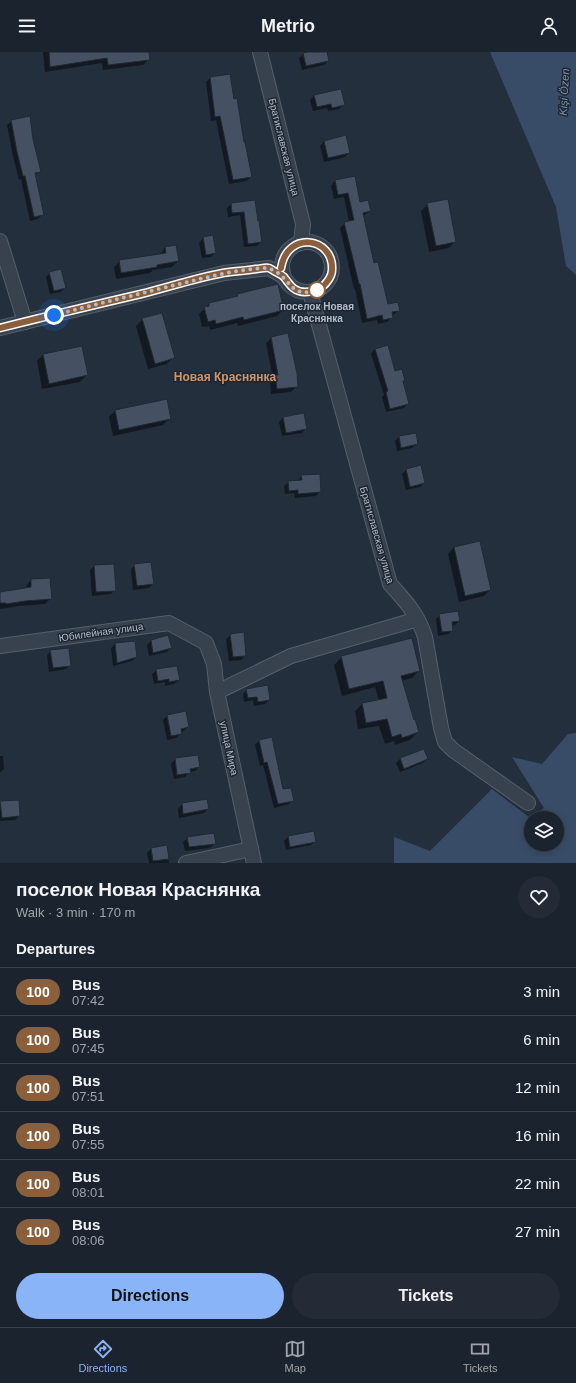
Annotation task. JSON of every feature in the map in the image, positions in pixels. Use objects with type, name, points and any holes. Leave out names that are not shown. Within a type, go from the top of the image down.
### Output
[{"type":"street","name":"Братиславская улица","points":[[260,52],[303,224],[301,243]]},
{"type":"street","points":[[0,241],[25,322]]},
{"type":"street","points":[[310,242],[322,247],[332,262],[332,271],[329,279],[324,286],[318,290],[301,292],[294,289],[287,283],[283,276],[282,264],[287,252],[293,246],[301,243],[310,242]]},
{"type":"street","points":[[0,328],[224,273],[269,268],[283,276]]},
{"type":"street","name":"Братиславская улица","points":[[310,292],[390,584],[412,609],[421,624],[438,714],[445,742],[453,750],[528,803]]},
{"type":"street","points":[[217,692],[291,656],[411,621]]},
{"type":"street","name":"Юбилейная улица","points":[[0,646],[169,623],[198,639]]},
{"type":"street","name":"улица Мира","points":[[198,639],[206,643],[214,664],[217,692],[254,863]]},
{"type":"street","points":[[186,863],[251,849]]},
{"type":"water","name":"Kişi Özen","points":[[490,52],[576,52],[576,275],[566,266],[556,207]]},
{"type":"water","points":[[576,733],[576,863],[394,863],[394,837],[430,851],[492,789],[524,813],[524,851],[564,851],[564,811],[540,811],[544,808],[512,757],[542,764],[568,734]]},
{"type":"building","points":[[49,52],[149,52],[150,60],[108,65],[107,58],[50,67]]},
{"type":"building","points":[[327,52],[329,61],[306,66],[303,53]]},
{"type":"building","points":[[230,74],[234,99],[237,98],[244,142],[252,177],[233,180],[220,116],[215,117],[210,77]]},
{"type":"building","points":[[341,89],[345,105],[332,108],[331,104],[317,107],[314,95]]},
{"type":"building","points":[[30,116],[33,139],[41,172],[35,173],[44,215],[34,217],[25,176],[23,176],[17,152],[11,120]]},
{"type":"building","points":[[346,135],[350,153],[328,158],[324,141]]},
{"type":"building","points":[[355,176],[360,202],[368,200],[371,211],[363,213],[374,263],[378,262],[388,304],[398,302],[400,311],[392,312],[393,318],[383,320],[382,315],[367,319],[360,284],[344,222],[354,220],[348,193],[338,195],[335,180]]},
{"type":"building","points":[[448,199],[456,242],[436,246],[427,203]]},
{"type":"building","points":[[255,200],[262,242],[248,244],[244,212],[232,213],[231,203]]},
{"type":"building","points":[[213,235],[216,253],[206,255],[203,237]]},
{"type":"building","points":[[176,245],[179,261],[157,265],[157,267],[121,273],[119,260],[166,253],[165,247]]},
{"type":"building","points":[[61,269],[66,288],[54,291],[49,272]]},
{"type":"building","points":[[278,284],[284,310],[244,320],[243,317],[216,324],[215,320],[208,322],[204,307],[209,306],[209,303],[238,296],[237,294]]},
{"type":"building","points":[[162,313],[175,358],[155,364],[142,318]]},
{"type":"building","points":[[288,333],[297,373],[298,387],[277,389],[275,375],[278,375],[271,337]]},
{"type":"building","points":[[388,345],[395,371],[402,369],[405,381],[403,381],[409,404],[390,409],[386,392],[388,391],[375,349]]},
{"type":"building","points":[[82,346],[88,375],[49,384],[43,354]]},
{"type":"building","points":[[167,399],[171,419],[119,430],[115,410]]},
{"type":"building","points":[[304,413],[307,429],[286,433],[283,417]]},
{"type":"building","points":[[416,433],[418,444],[401,448],[399,436]]},
{"type":"building","points":[[421,465],[425,483],[410,487],[406,469]]},
{"type":"building","points":[[320,474],[321,492],[298,494],[298,490],[289,491],[288,481],[302,480],[301,475]]},
{"type":"building","points":[[480,541],[491,590],[465,596],[454,547]]},
{"type":"building","points":[[151,562],[154,584],[137,586],[134,564]]},
{"type":"building","points":[[114,564],[116,591],[96,592],[94,565]]},
{"type":"building","points":[[50,578],[52,599],[6,604],[0,603],[0,592],[31,587],[31,579]]},
{"type":"building","points":[[458,611],[460,621],[452,622],[453,631],[442,632],[439,614]]},
{"type":"building","points":[[244,632],[246,656],[233,657],[230,634]]},
{"type":"building","points":[[168,635],[172,648],[153,653],[151,640]]},
{"type":"building","points":[[412,638],[420,671],[401,676],[419,732],[402,738],[401,734],[392,737],[387,719],[366,723],[362,703],[387,698],[383,681],[349,689],[341,656]]},
{"type":"building","points":[[135,641],[137,657],[117,663],[115,643]]},
{"type":"building","points":[[69,648],[71,666],[53,668],[50,650]]},
{"type":"building","points":[[177,666],[180,680],[169,682],[169,679],[158,681],[156,669]]},
{"type":"building","points":[[268,685],[270,700],[258,702],[257,697],[248,698],[246,689]]},
{"type":"building","points":[[186,711],[189,727],[181,729],[182,734],[171,736],[167,715]]},
{"type":"building","points":[[272,737],[283,789],[291,788],[294,801],[278,804],[267,762],[264,763],[259,740]]},
{"type":"building","points":[[424,749],[428,759],[404,769],[400,758]]},
{"type":"building","points":[[198,755],[200,767],[190,769],[191,773],[177,775],[175,758]]},
{"type":"building","points":[[207,799],[209,809],[183,814],[182,803]]},
{"type":"building","points":[[19,800],[20,816],[2,818],[0,801]]},
{"type":"building","points":[[314,831],[316,842],[290,847],[288,836]]},
{"type":"building","points":[[214,833],[216,844],[189,847],[187,837]]},
{"type":"building","points":[[167,845],[169,859],[153,861],[151,848]]},
{"type":"bus line","name":"100","points":[[0,328],[224,273],[269,268],[283,276],[287,283],[294,289],[301,292],[310,292],[318,290],[324,286],[332,271],[332,262],[322,247],[310,242],[301,243],[293,246],[287,252],[283,259],[281,268]]},
{"type":"place","name":"поселок Новая Краснянка","points":[[317,290]]},
{"type":"district","name":"Новая Краснянка","points":[[225,377]]},
{"type":"route","points":[[54,315],[224,273],[269,268],[283,276],[287,283],[294,289],[301,292],[317,290]]}]
